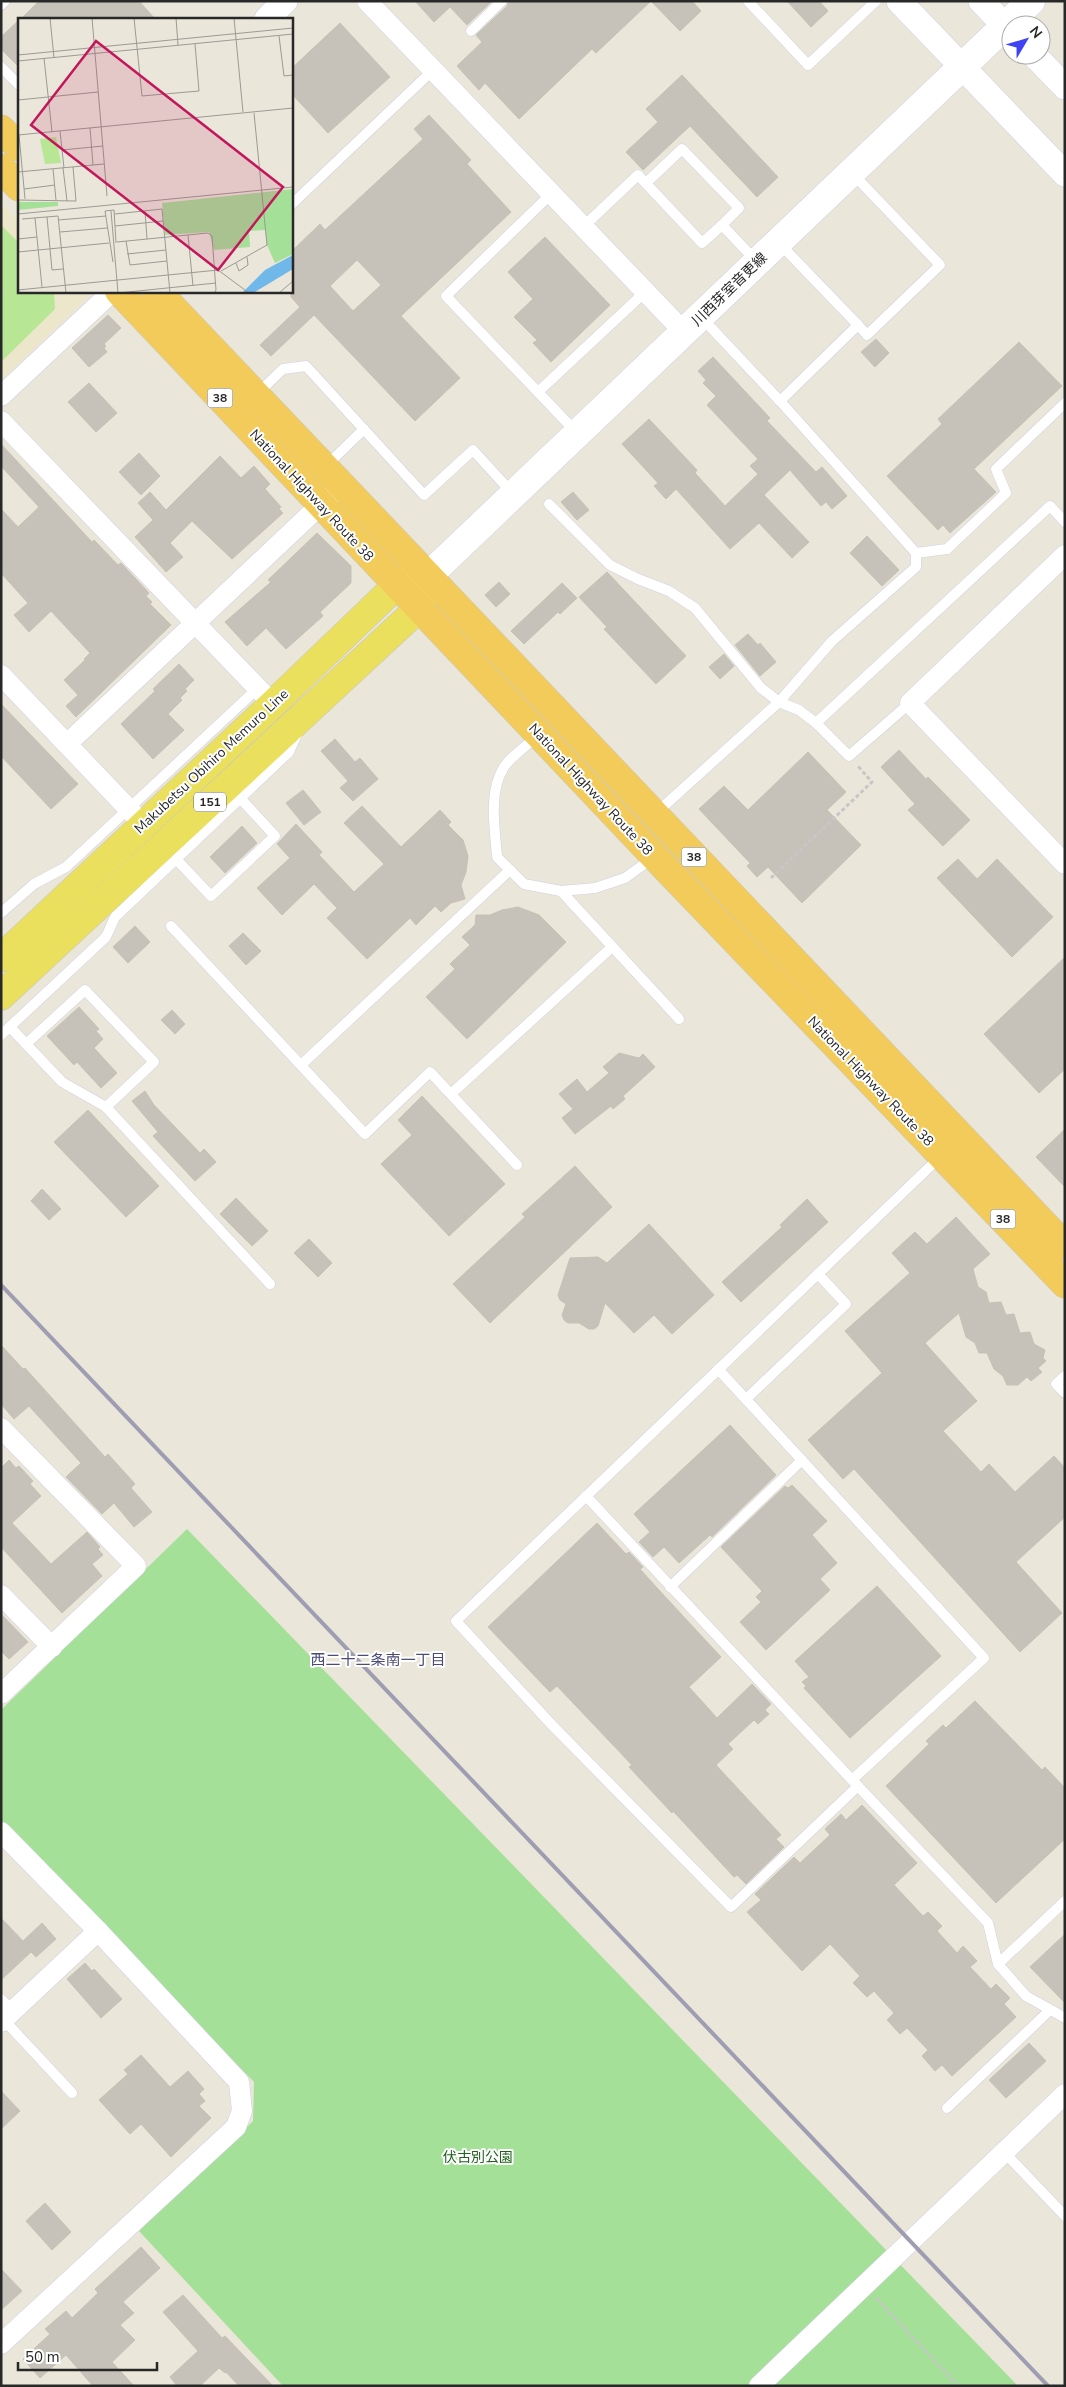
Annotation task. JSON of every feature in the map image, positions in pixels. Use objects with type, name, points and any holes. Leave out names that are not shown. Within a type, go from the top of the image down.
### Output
[{"type":"highway","points":[[1,129],[18,146]]},
{"type":"highway","points":[[1,168],[18,186]]},
{"type":"highway","name":"National Highway Route 38","points":[[120,292],[655,857],[952,1146],[1065,1246]]},
{"type":"highway","name":"National Highway Route 38","points":[[158,292],[654,815],[952,1146],[1065,1284]]},
{"type":"main road","name":"川西芽室音更線","points":[[1020,15],[1031,1]]},
{"type":"main road","name":"川西芽室音更線","points":[[428,576],[962,67],[1001,35]]},
{"type":"main road","name":"Makubetsu Obihiro Memuro Line","points":[[1,958],[135,816],[265,696],[397,584],[428,576]]},
{"type":"main road","points":[[419,608],[428,576]]},
{"type":"main road","name":"Makubetsu Obihiro Memuro Line","points":[[1,996],[419,608]]},
{"type":"street","points":[[268,18],[285,1]]},
{"type":"street","points":[[367,1],[645,292],[692,324]]},
{"type":"street","points":[[899,1],[1065,174]]},
{"type":"street","points":[[981,1],[1001,22]]},
{"type":"street","points":[[1044,65],[1065,87]]},
{"type":"street","points":[[1,396],[111,292]]},
{"type":"street","points":[[1,421],[265,696]]},
{"type":"street","points":[[67,744],[320,504],[333,477]]},
{"type":"street","points":[[1065,555],[910,703],[1065,864]]},
{"type":"street","points":[[1,675],[135,816]]},
{"type":"street","points":[[1,1694],[136,1566],[5,1440]]},
{"type":"street","points":[[1,1595],[52,1647]]},
{"type":"street","points":[[1,1832],[98,1931],[239,2082],[242,2111],[236,2127],[1,2344]]},
{"type":"street","points":[[5,2013],[98,1931]]},
{"type":"street","points":[[759,2386],[1065,2094]]},
{"type":"lane","points":[[1,5],[5,1]]},
{"type":"lane","points":[[471,31],[502,1]]},
{"type":"lane","points":[[748,1],[808,65],[876,1]]},
{"type":"lane","points":[[1,67],[18,84]]},
{"type":"lane","points":[[292,205],[433,70]]},
{"type":"lane","points":[[583,227],[638,175],[702,243],[739,208],[682,149],[646,183]]},
{"type":"lane","points":[[778,242],[867,335],[940,265],[851,172]]},
{"type":"lane","points":[[551,194],[446,296],[577,434]]},
{"type":"lane","points":[[722,225],[757,262]]},
{"type":"lane","points":[[538,392],[645,292]]},
{"type":"lane","points":[[654,815],[779,702],[832,641],[916,567],[916,553],[780,401],[692,324]]},
{"type":"lane","points":[[780,401],[858,325]]},
{"type":"lane","points":[[256,395],[284,369],[306,366],[424,495],[473,450],[514,494]]},
{"type":"lane","points":[[916,553],[947,549],[1006,493],[996,469],[1065,403]]},
{"type":"lane","points":[[333,477],[364,429]]},
{"type":"lane","points":[[549,504],[610,564],[638,579],[669,591],[695,608],[761,688],[779,702],[799,710],[816,723],[849,756],[910,703]]},
{"type":"lane","points":[[816,723],[1050,506],[1065,522]]},
{"type":"lane","points":[[1,1035],[106,937],[115,917],[289,752],[307,711]]},
{"type":"lane","points":[[539,734],[504,767],[496,787],[494,825],[497,856],[510,870],[524,884],[561,891],[596,888],[625,878],[655,857]]},
{"type":"lane","points":[[176,859],[211,896],[275,836],[240,798]]},
{"type":"lane","points":[[1,913],[34,884],[66,867],[135,816]]},
{"type":"lane","points":[[301,1066],[510,870]]},
{"type":"lane","points":[[561,891],[679,1019]]},
{"type":"lane","points":[[171,926],[365,1134],[430,1072],[517,1165]]},
{"type":"lane","points":[[451,1094],[612,947]]},
{"type":"lane","points":[[26,1044],[85,990],[154,1062],[106,1107]]},
{"type":"lane","points":[[10,1028],[62,1082],[106,1107],[270,1284]]},
{"type":"lane","points":[[718,1369],[984,1658],[731,1907],[546,1718],[456,1621],[718,1369],[952,1146]]},
{"type":"lane","points":[[746,1399],[846,1304],[818,1274]]},
{"type":"lane","points":[[1065,1376],[1056,1384],[1065,1393]]},
{"type":"lane","points":[[670,1587],[802,1460]]},
{"type":"lane","points":[[586,1496],[988,1923],[998,1964],[1026,1996],[1065,2018]]},
{"type":"lane","points":[[998,1964],[1065,1901]]},
{"type":"lane","points":[[948,2108],[1050,2010]]},
{"type":"lane","points":[[5,2013],[72,2093]]},
{"type":"lane","points":[[1004,2152],[1065,2216]]},
{"type":"path","points":[[771,878],[872,782],[849,756]]},
{"type":"path","points":[[864,2284],[958,2386]]},
{"type":"shaded area","points":[[1,203],[18,220],[18,292],[88,292],[90,295],[1,380]]},
{"type":"green space","points":[[1,225],[18,242],[18,292],[54,292],[55,309],[1,362]]},
{"type":"green space","name":"伏古別公園","points":[[187,1529],[1018,2386],[283,2386],[139,2231],[253,2121],[254,2082],[1,1821],[1,1710]]},
{"type":"building","points":[[39,1],[139,1],[154,18],[22,18]]},
{"type":"building","points":[[415,1],[492,1],[467,25],[450,7],[434,22]]},
{"type":"building","points":[[509,1],[651,1],[596,53],[592,49],[519,119],[485,83],[479,90],[457,66],[482,42],[476,35],[507,6]]},
{"type":"building","points":[[651,1],[692,1],[701,11],[680,31]]},
{"type":"building","points":[[787,1],[819,1],[828,11],[811,27]]},
{"type":"building","points":[[18,21],[18,66],[1,49],[1,37]]},
{"type":"building","points":[[340,23],[390,77],[328,133],[292,94],[292,68]]},
{"type":"building","points":[[682,75],[778,177],[757,197],[690,126],[643,170],[626,152],[658,122],[646,109]]},
{"type":"building","points":[[429,115],[471,160],[467,164],[511,212],[401,316],[460,378],[415,421],[314,315],[271,356],[260,345],[300,307],[291,297],[292,251],[320,224],[325,230],[423,139],[414,129]],"holes":[[[357,260],[381,285],[353,311],[330,286]]]},
{"type":"building","points":[[545,237],[610,305],[551,362],[533,343],[537,340],[514,317],[533,299],[508,272]]},
{"type":"building","points":[[108,315],[121,328],[104,344],[107,352],[89,367],[72,348]]},
{"type":"building","points":[[876,339],[889,353],[875,367],[861,352]]},
{"type":"building","points":[[1019,342],[1062,386],[974,469],[996,492],[950,533],[943,525],[938,530],[887,476],[942,424],[938,419]]},
{"type":"building","points":[[713,357],[770,418],[767,421],[816,472],[822,467],[847,496],[832,509],[826,502],[821,506],[790,470],[764,495],[809,542],[792,558],[759,523],[730,549],[676,489],[666,499],[654,486],[658,483],[622,444],[649,419],[697,470],[695,473],[725,506],[758,474],[750,466],[758,459],[707,405],[716,396],[703,383],[706,380],[698,371]]},
{"type":"building","points":[[89,383],[117,413],[96,432],[68,402]]},
{"type":"building","points":[[1,444],[92,542],[94,540],[118,565],[121,563],[149,593],[146,596],[152,602],[150,604],[171,625],[76,717],[66,706],[78,695],[64,680],[90,653],[51,611],[29,632],[14,615],[28,603],[1,573],[1,509],[18,527],[39,507],[1,466]]},
{"type":"building","points":[[139,453],[160,476],[141,495],[119,472]]},
{"type":"building","points":[[220,456],[241,478],[254,466],[270,484],[265,489],[281,507],[279,509],[283,513],[232,559],[192,521],[170,543],[183,557],[166,572],[135,537],[153,520],[138,503],[150,492],[166,510]]},
{"type":"building","points":[[573,492],[589,510],[577,520],[561,502]]},
{"type":"building","points":[[317,533],[351,566],[351,583],[320,612],[323,616],[286,649],[266,628],[247,646],[225,622],[271,582],[268,580]]},
{"type":"building","points":[[867,536],[899,570],[882,586],[850,553]]},
{"type":"building","points":[[607,572],[686,656],[656,684],[604,629],[607,627],[579,597]]},
{"type":"building","points":[[499,582],[510,594],[496,607],[485,595]]},
{"type":"building","points":[[562,583],[577,598],[560,614],[558,612],[524,644],[511,631]]},
{"type":"building","points":[[748,634],[758,645],[760,643],[776,662],[760,676],[735,645]]},
{"type":"building","points":[[724,654],[734,666],[720,679],[709,667]]},
{"type":"building","points":[[179,664],[194,680],[185,689],[187,691],[180,698],[182,700],[168,714],[184,730],[153,759],[121,724],[155,691],[153,689]]},
{"type":"building","points":[[1,704],[78,784],[51,809],[1,756]]},
{"type":"building","points":[[335,739],[355,762],[360,758],[378,779],[353,801],[340,788],[348,781],[321,751]]},
{"type":"building","points":[[899,750],[926,779],[928,777],[970,820],[943,846],[908,810],[915,804],[881,767]]},
{"type":"building","points":[[808,752],[846,792],[827,810],[861,845],[802,903],[768,867],[757,877],[747,866],[750,863],[699,809],[724,786],[748,810]]},
{"type":"building","points":[[303,790],[321,812],[304,825],[286,803]]},
{"type":"building","points":[[362,806],[401,847],[440,810],[451,822],[448,825],[463,840],[468,856],[466,872],[461,885],[465,899],[451,903],[441,912],[435,906],[416,925],[410,918],[367,959],[327,918],[337,908],[314,884],[282,915],[257,888],[290,858],[277,844],[296,824],[322,852],[319,855],[354,892],[384,864],[344,823]]},
{"type":"building","points":[[242,826],[257,843],[225,873],[210,857]]},
{"type":"building","points":[[958,859],[977,879],[997,859],[1053,917],[1012,957],[937,878]]},
{"type":"building","points":[[518,907],[539,915],[566,942],[467,1039],[426,997],[455,969],[450,964],[470,945],[462,937],[475,925],[476,915],[490,915],[502,910]]},
{"type":"building","points":[[135,926],[150,942],[128,963],[113,947]]},
{"type":"building","points":[[243,933],[261,951],[246,965],[229,946]]},
{"type":"building","points":[[1065,957],[1065,1069],[1039,1093],[984,1034]]},
{"type":"building","points":[[79,1007],[99,1029],[96,1031],[103,1039],[94,1048],[117,1073],[101,1088],[77,1062],[74,1065],[47,1036]]},
{"type":"building","points":[[172,1010],[185,1024],[175,1034],[161,1020]]},
{"type":"building","points":[[619,1053],[639,1058],[643,1054],[655,1067],[623,1096],[625,1099],[613,1109],[611,1106],[575,1134],[562,1118],[573,1109],[559,1094],[577,1079],[587,1092],[609,1073],[603,1067]]},
{"type":"building","points":[[145,1091],[154,1105],[200,1153],[204,1149],[216,1162],[195,1181],[153,1136],[158,1132],[132,1101]]},
{"type":"building","points":[[422,1096],[505,1184],[449,1236],[381,1164],[412,1135],[398,1120]]},
{"type":"building","points":[[88,1110],[159,1186],[126,1217],[54,1142]]},
{"type":"building","points":[[1065,1129],[1065,1187],[1036,1157]]},
{"type":"building","points":[[575,1166],[612,1207],[490,1323],[453,1284],[525,1217],[522,1214]]},
{"type":"building","points":[[42,1189],[61,1209],[49,1220],[31,1201]]},
{"type":"building","points":[[236,1198],[268,1231],[252,1246],[220,1214]]},
{"type":"building","points":[[807,1199],[828,1222],[741,1302],[722,1282],[782,1227],[780,1225]]},
{"type":"building","points":[[956,1217],[990,1254],[973,1269],[978,1287],[986,1292],[989,1303],[1001,1302],[1006,1315],[1014,1314],[1020,1333],[1030,1332],[1034,1344],[1045,1350],[1043,1358],[1046,1361],[1038,1368],[1042,1372],[1031,1381],[1027,1377],[1018,1385],[1007,1385],[1003,1376],[994,1369],[987,1353],[979,1353],[975,1343],[966,1337],[959,1313],[925,1343],[977,1401],[943,1431],[981,1472],[989,1464],[1015,1492],[1054,1456],[1065,1468],[1065,1517],[1016,1562],[1062,1613],[1020,1652],[854,1469],[843,1479],[808,1440],[882,1373],[845,1331],[910,1273],[892,1253],[915,1232],[927,1244]]},
{"type":"building","points":[[649,1224],[714,1295],[672,1334],[654,1315],[634,1333],[605,1303],[598,1326],[594,1329],[589,1329],[579,1323],[568,1323],[564,1320],[562,1315],[566,1304],[560,1300],[558,1295],[570,1258],[598,1257],[607,1263]]},
{"type":"building","points":[[309,1239],[332,1263],[318,1277],[294,1253]]},
{"type":"building","points":[[1,1345],[23,1369],[25,1368],[105,1457],[108,1454],[135,1484],[131,1488],[152,1512],[134,1527],[114,1503],[102,1514],[66,1477],[81,1463],[29,1406],[14,1419],[1,1404]]},
{"type":"building","points":[[730,1425],[776,1475],[712,1537],[710,1535],[679,1563],[664,1547],[653,1557],[639,1542],[650,1532],[634,1514]]},
{"type":"building","points":[[9,1460],[16,1468],[19,1466],[33,1481],[30,1484],[41,1496],[12,1523],[51,1564],[87,1532],[100,1547],[98,1549],[103,1555],[92,1564],[102,1576],[62,1613],[1,1547],[1,1468]]},
{"type":"building","points":[[792,1485],[827,1521],[812,1535],[837,1563],[820,1579],[830,1590],[766,1650],[740,1622],[761,1602],[756,1597],[762,1591],[721,1547],[785,1486],[788,1488]]},
{"type":"building","points":[[597,1523],[626,1554],[629,1552],[643,1567],[640,1569],[721,1657],[689,1687],[717,1718],[752,1684],[771,1704],[765,1710],[769,1714],[758,1724],[754,1720],[728,1744],[733,1749],[716,1765],[781,1835],[776,1839],[784,1847],[746,1884],[737,1875],[734,1877],[673,1811],[672,1813],[629,1767],[632,1765],[557,1686],[550,1692],[488,1627]]},
{"type":"building","points":[[877,1586],[941,1656],[850,1738],[804,1688],[806,1686],[802,1682],[809,1677],[795,1661]]},
{"type":"building","points":[[1,1614],[28,1642],[9,1659],[1,1651]]},
{"type":"building","points":[[975,1701],[1042,1770],[1045,1767],[1065,1788],[1065,1839],[996,1903],[886,1786],[929,1744],[926,1741],[943,1725],[946,1728]]},
{"type":"building","points":[[862,1805],[917,1863],[894,1885],[923,1916],[928,1912],[942,1926],[937,1931],[957,1953],[963,1946],[977,1961],[970,1967],[991,1989],[996,1984],[1010,1998],[1004,2004],[1016,2017],[952,2076],[942,2065],[935,2071],[922,2056],[928,2050],[907,2028],[900,2034],[887,2020],[894,2013],[874,1991],[867,1997],[853,1983],[860,1976],[830,1944],[802,1971],[747,1912],[761,1900],[755,1894],[794,1857],[800,1863],[830,1835],[825,1829],[841,1814],[846,1820]]},
{"type":"building","points":[[1,1918],[23,1941],[42,1923],[56,1939],[36,1957],[31,1952],[1,1980]]},
{"type":"building","points":[[1065,1934],[1065,2003],[1030,1967]]},
{"type":"building","points":[[85,1963],[92,1971],[94,1969],[122,1999],[101,2018],[67,1979]]},
{"type":"building","points":[[1029,2043],[1046,2061],[1006,2098],[989,2080]]},
{"type":"building","points":[[141,2055],[170,2087],[188,2071],[204,2089],[199,2094],[205,2101],[199,2106],[211,2118],[171,2157],[141,2124],[130,2134],[99,2100],[128,2074],[124,2070]]},
{"type":"building","points":[[1,2091],[20,2111],[1,2129]]},
{"type":"building","points":[[45,2203],[71,2232],[52,2250],[26,2221]]},
{"type":"building","points":[[141,2247],[160,2268],[123,2302],[134,2313],[120,2325],[135,2340],[112,2362],[134,2386],[93,2386],[66,2355],[40,2378],[23,2359],[50,2334],[45,2329],[66,2311],[72,2318],[98,2293],[95,2289]]},
{"type":"building","points":[[1,2269],[22,2291],[1,2310]]},
{"type":"building","points":[[183,2295],[222,2338],[225,2336],[273,2386],[239,2386],[226,2372],[219,2368],[200,2386],[177,2386],[170,2377],[198,2351],[163,2312]]},
{"type":"railway","points":[[1,1285],[1048,2386]]},
{"type":"district","name":"西二十二条南一丁目","points":[[378,1660]]}]
